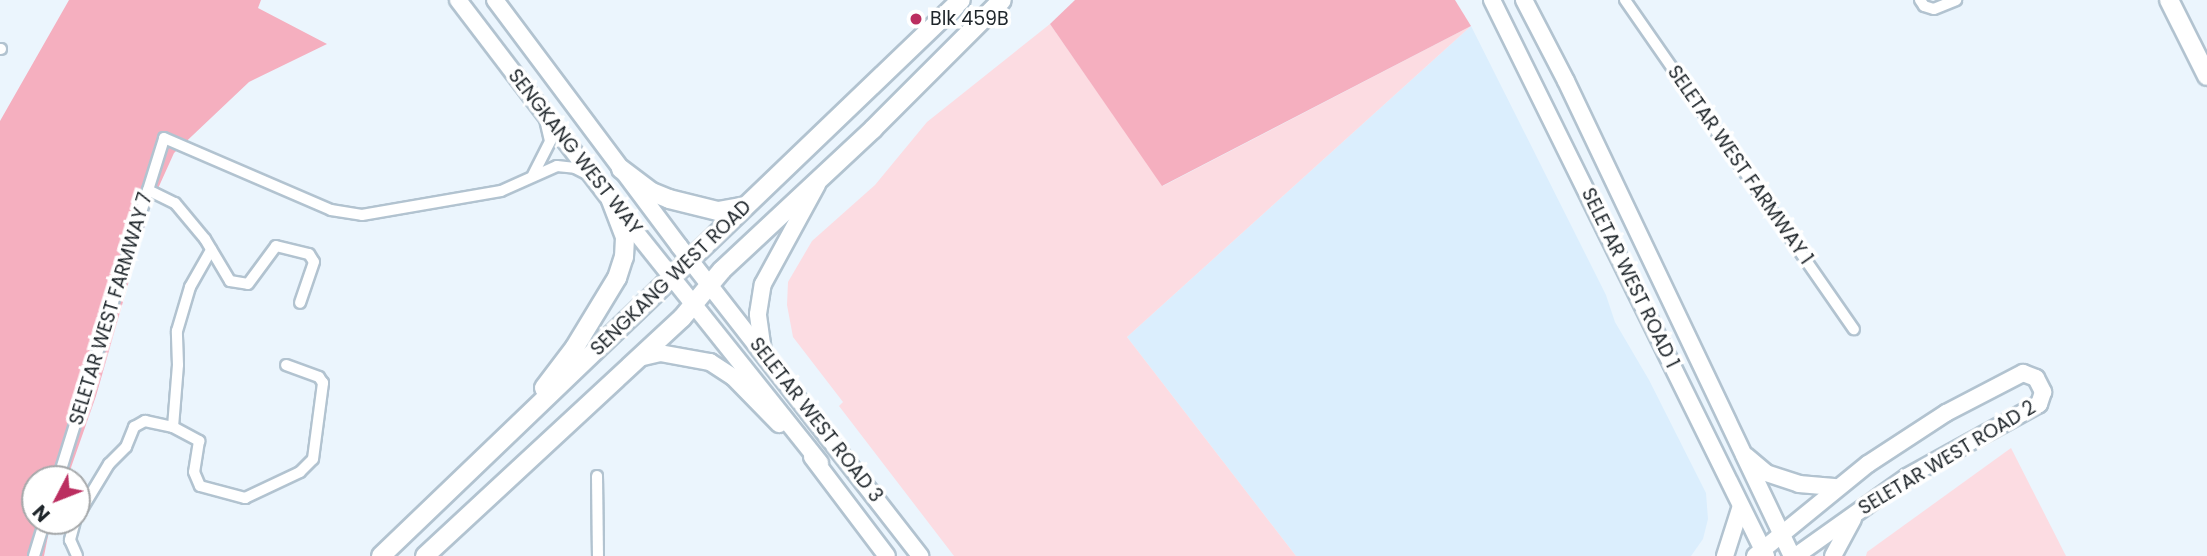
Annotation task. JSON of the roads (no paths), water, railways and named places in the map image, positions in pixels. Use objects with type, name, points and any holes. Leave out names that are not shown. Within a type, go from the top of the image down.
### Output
[{"type":"main road","name":"SENGKANG WEST WAY","points":[[458,0],[611,201],[695,303]]},
{"type":"main road","name":"SENGKANG WEST WAY","points":[[495,0],[709,285]]},
{"type":"main road","name":"SENGKANG WEST ROAD","points":[[381,556],[961,0]]},
{"type":"main road","name":"SENGKANG WEST ROAD","points":[[425,556],[639,358],[695,303],[709,285],[818,182],[1002,0]]},
{"type":"main road","name":"SELETAR WEST ROAD 1","points":[[1492,0],[1741,506],[1761,554]]},
{"type":"main road","name":"SELETAR WEST ROAD 1","points":[[1524,0],[1566,81],[1780,534],[1794,556]]},
{"type":"main road","points":[[2169,0],[2207,75]]},
{"type":"main road","points":[[621,169],[652,192],[668,198],[718,211],[746,206]]},
{"type":"main road","points":[[763,351],[758,314],[763,284],[818,182]]},
{"type":"main road","points":[[512,430],[575,347],[617,278],[624,257],[625,237],[611,201]]},
{"type":"main road","name":"SELETAR WEST ROAD 3","points":[[709,285],[920,556]]},
{"type":"main road","name":"SELETAR WEST ROAD 3","points":[[695,303],[820,464],[887,556]]},
{"type":"main road","name":"SELETAR WEST ROAD 3","points":[[639,358],[660,353],[710,362],[733,377],[820,464]]},
{"type":"main road","name":"SELETAR WEST ROAD 2","points":[[1761,554],[1780,534],[1837,487],[1946,413],[2023,373],[2036,378],[2043,392],[2039,404],[1954,449],[1794,556]]},
{"type":"main road","points":[[1742,453],[1766,473],[1799,484],[1837,487]]},
{"type":"main road","points":[[1725,556],[1741,506]]},
{"type":"main road","points":[[1832,556],[1858,511]]},
{"type":"street","name":"SELETAR WEST FARMWAY 1","points":[[1625,0],[1854,329]]},
{"type":"street","points":[[1920,0],[1924,6],[1934,9],[1956,0]]},
{"type":"street","points":[[533,175],[550,141],[541,109]]},
{"type":"street","name":"SELETAR WEST FARMWAY 7","points":[[62,465],[164,138],[331,210],[362,215],[501,191],[533,175]]},
{"type":"street","points":[[533,175],[557,166],[575,168],[593,177]]},
{"type":"street","points":[[148,190],[175,203],[211,250],[226,279],[244,285],[276,246],[309,254],[314,262],[300,303]]},
{"type":"street","points":[[173,427],[178,365],[177,331],[190,286],[211,250]]},
{"type":"street","points":[[91,494],[109,464],[126,447],[134,427],[145,421],[173,427],[199,441],[194,472],[200,486],[245,498],[300,472],[313,459],[323,383],[319,377],[286,365]]},
{"type":"street","points":[[597,475],[598,556]]},
{"type":"street","points":[[34,556],[41,535]]},
{"type":"street","points":[[71,535],[70,540],[77,556]]},
{"type":"place","name":"Blk 459B","points":[[916,19]]}]
